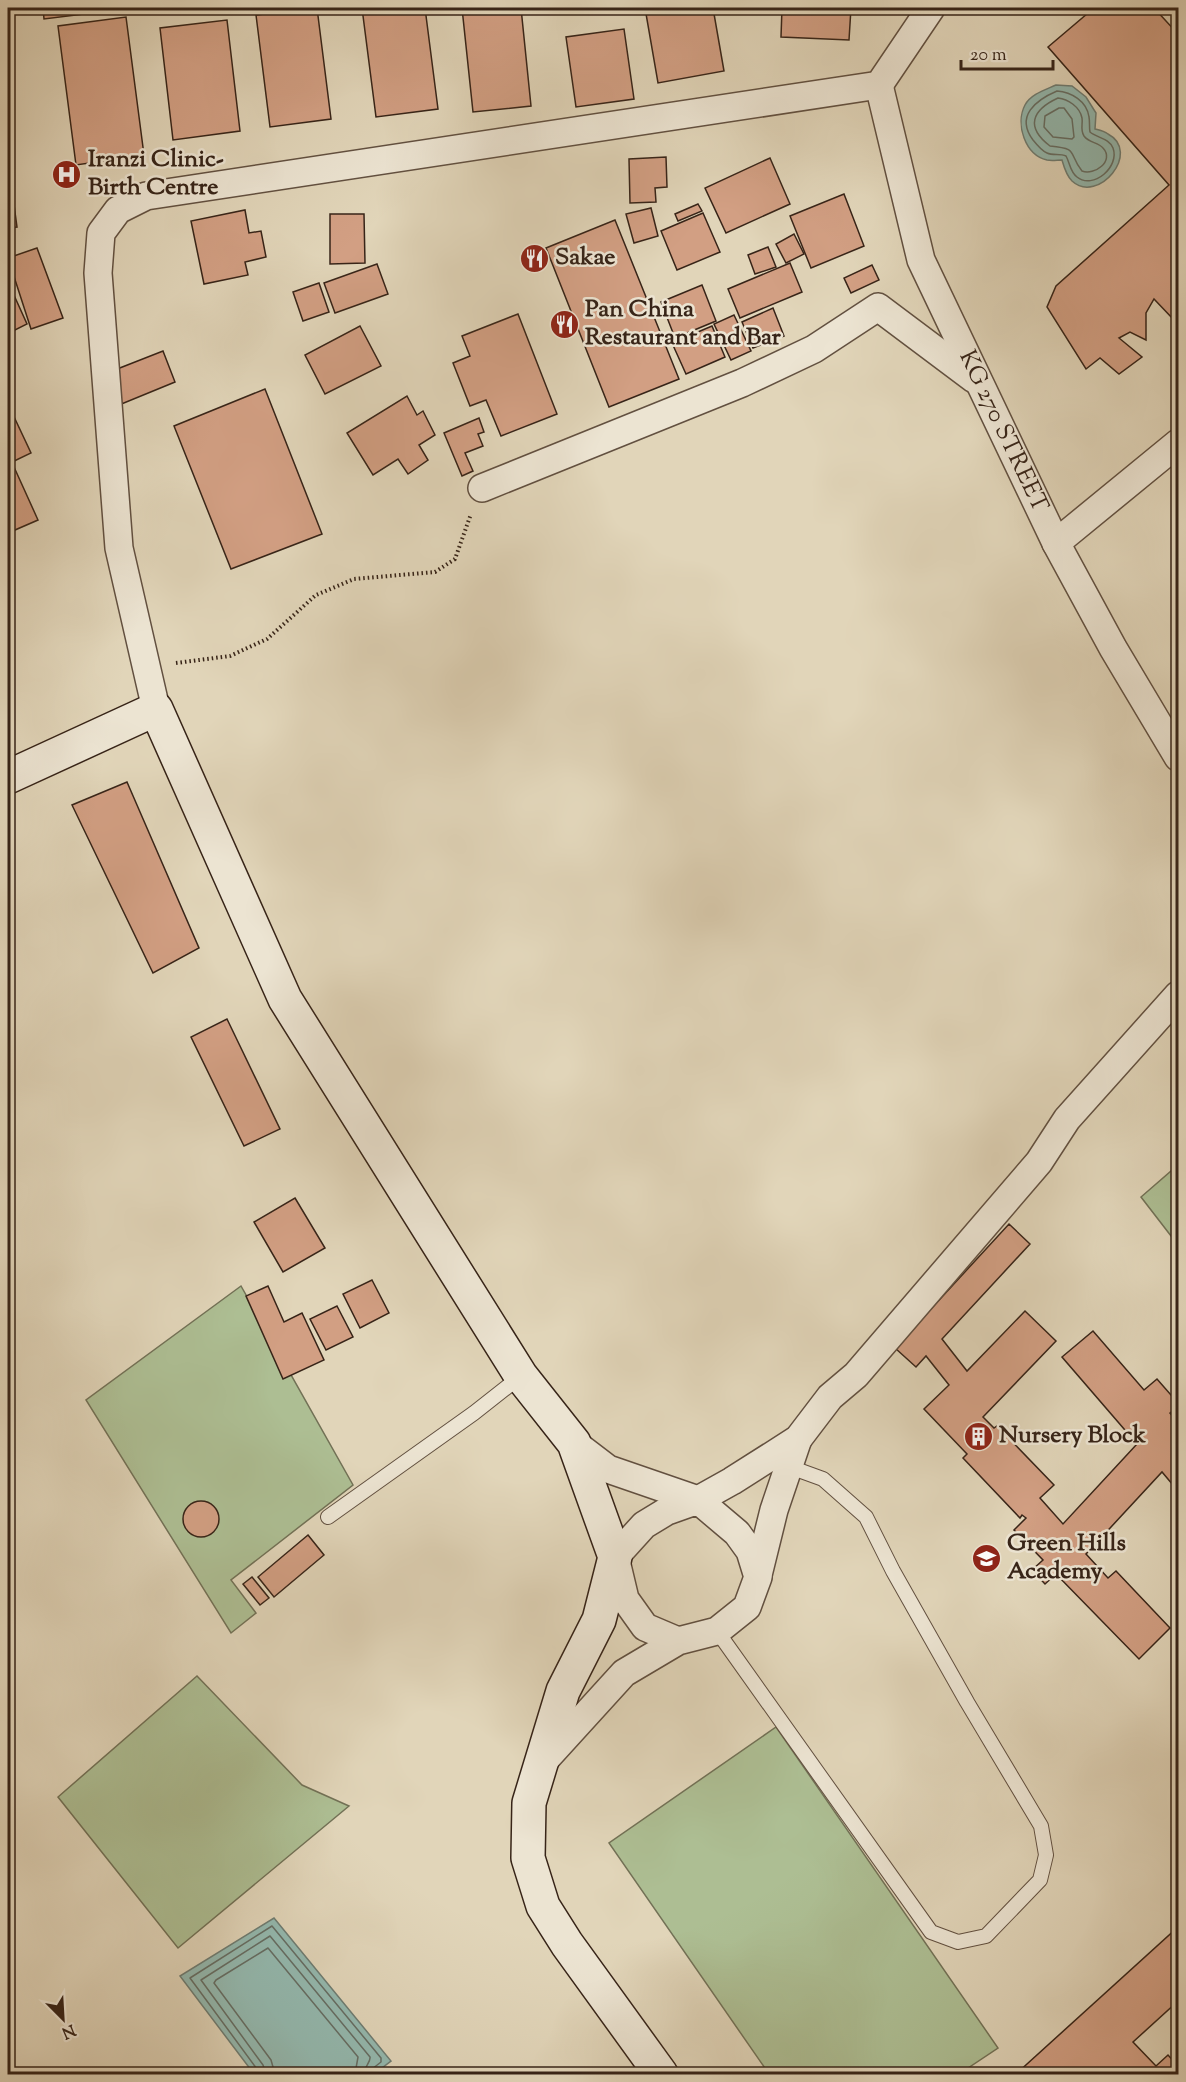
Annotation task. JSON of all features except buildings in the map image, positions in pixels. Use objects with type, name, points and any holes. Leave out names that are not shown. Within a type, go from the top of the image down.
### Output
[{"type":"street","points":[[758,1577],[750,1551],[737,1533],[698,1500],[608,1469],[574,1443],[521,1376],[285,999],[156,709],[119,548],[98,273],[101,233],[118,210],[146,196],[879,85],[914,19],[931,8]]},
{"type":"street","name":"KG 270 STREET","points":[[879,85],[921,260],[1056,543],[1113,648],[1179,757]]},
{"type":"street","points":[[482,488],[742,383],[814,349],[878,307],[979,382]]},
{"type":"street","points":[[1056,543],[1179,443]]},
{"type":"street","points":[[8,777],[156,709]]},
{"type":"street","points":[[661,2074],[567,1944],[543,1906],[528,1858],[529,1803],[563,1691],[599,1620],[615,1557],[644,1524],[667,1511],[698,1500],[798,1438],[830,1397],[856,1374],[1039,1162],[1067,1119],[1179,995]]},
{"type":"street","points":[[542,1762],[624,1673],[678,1641],[717,1631],[747,1607],[758,1577],[774,1510],[798,1438]]},
{"type":"street","points":[[574,1443],[615,1557],[625,1599],[645,1627],[678,1641]]},
{"type":"lane","points":[[328,1517],[474,1413],[521,1376]]},
{"type":"lane","points":[[717,1631],[931,1932],[958,1941],[986,1936],[1040,1880],[1046,1855],[1041,1826],[967,1702],[866,1517],[824,1479],[790,1467]]},
{"type":"path","points":[[146,666],[230,656],[267,639],[316,595],[354,579],[435,572],[455,559],[482,488]]},
{"type":"green space","points":[[1178,1165],[1178,1245],[1141,1197]]},
{"type":"green space","points":[[241,1286],[353,1485],[231,1580],[256,1613],[231,1633],[86,1400]]},
{"type":"green space","points":[[197,1676],[302,1785],[349,1806],[178,1948],[58,1797]]},
{"type":"green space","points":[[776,1727],[998,2048],[959,2074],[769,2074],[609,1843]]},
{"type":"water","points":[[1056,85],[1072,86],[1086,97],[1096,113],[1095,129],[1106,133],[1117,142],[1120,152],[1118,163],[1104,181],[1093,186],[1082,187],[1072,181],[1062,160],[1039,157],[1024,138],[1021,121],[1025,105],[1035,95]]},
{"type":"water","points":[[274,1918],[391,2061],[374,2074],[254,2074],[180,1976]]},
{"type":"place","name":"Iranzi Clinic- Birth Centre","points":[[67,174]]},
{"type":"place","name":"Sakae","points":[[534,258]]},
{"type":"place","name":"Pan China Restaurant and Bar","points":[[564,324]]},
{"type":"place","name":"Nursery Block","points":[[978,1436]]},
{"type":"place","name":"Green Hills Academy","points":[[986,1558]]}]
